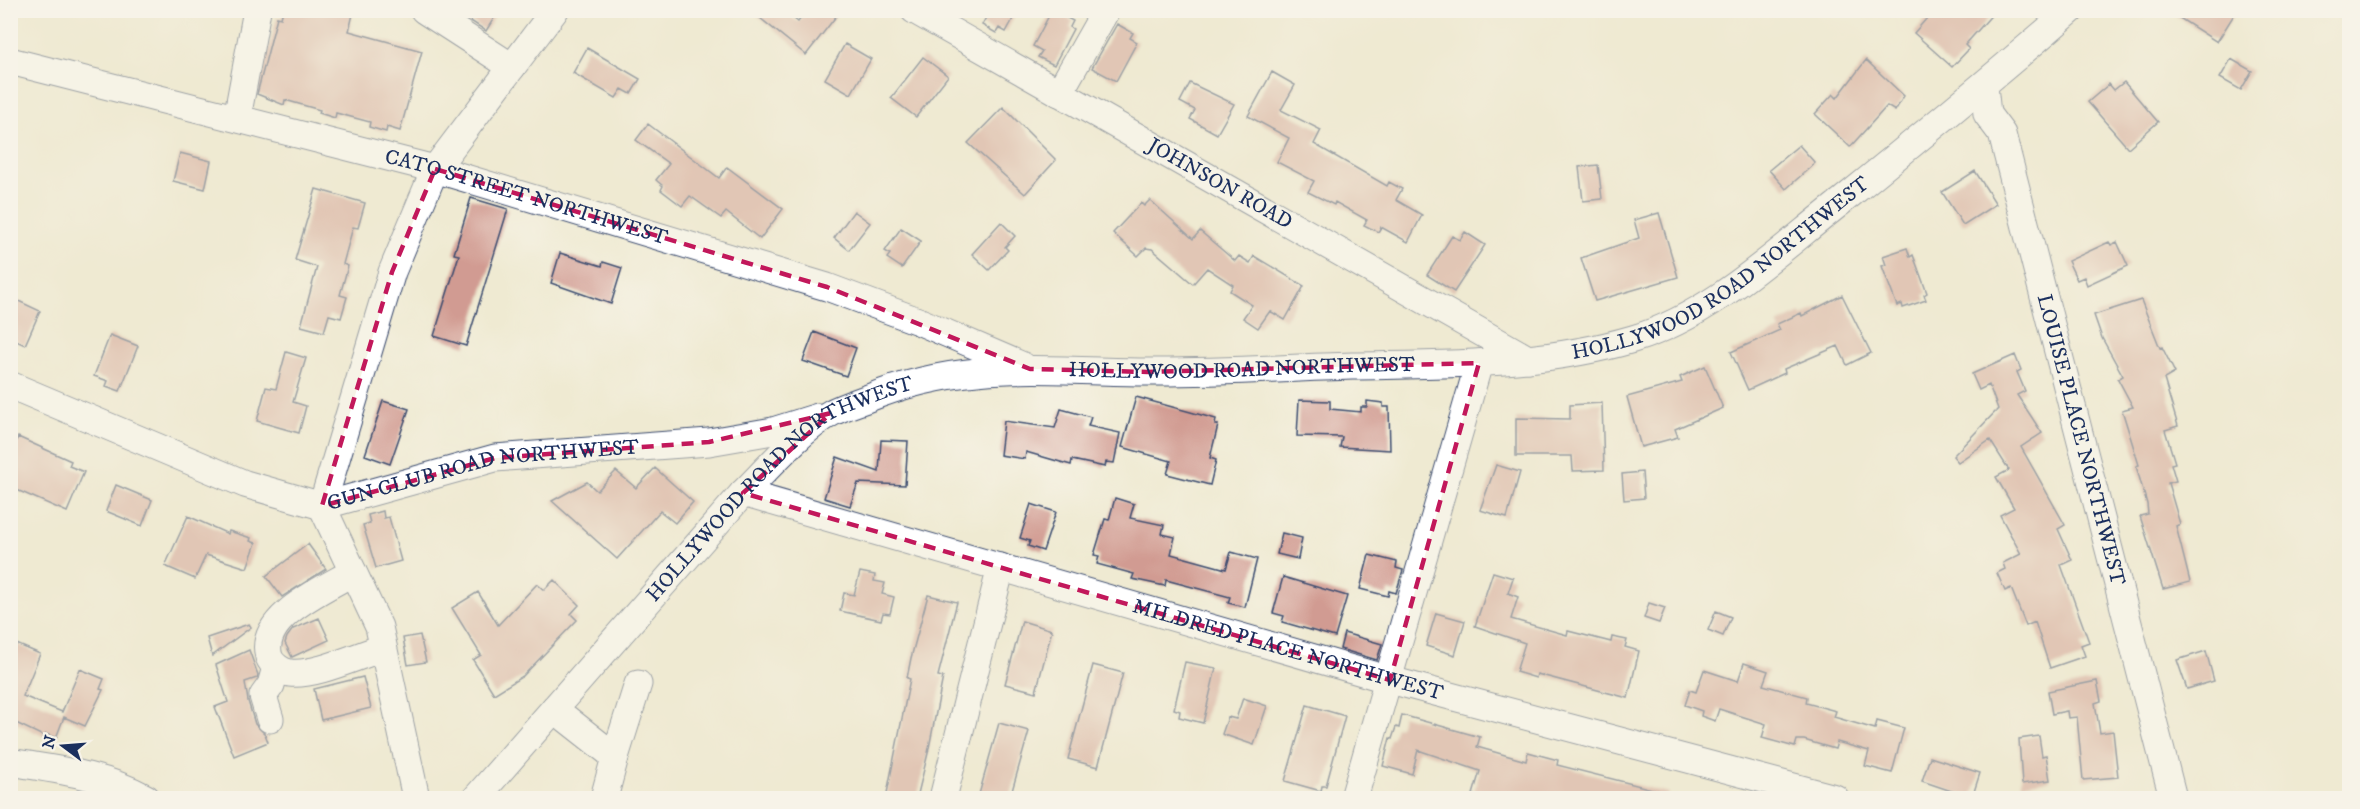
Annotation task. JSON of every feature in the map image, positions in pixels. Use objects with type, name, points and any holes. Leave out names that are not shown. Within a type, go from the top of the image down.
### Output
[{"type":"street","points":[[237,118],[257,10]]},
{"type":"street","points":[[424,10],[512,67]]},
{"type":"street","points":[[416,798],[379,627],[322,506],[392,272],[435,169],[555,10]]},
{"type":"street","name":"JOHNSON ROAD","points":[[914,10],[1528,359]]},
{"type":"street","points":[[1059,93],[1106,10]]},
{"type":"street","name":"HOLLYWOOD ROAD NORTHWEST","points":[[476,798],[743,493],[779,457],[831,413],[924,379],[970,371],[1030,369],[1147,372],[1479,363],[1575,353],[1653,332],[1704,306],[1761,266],[1984,86],[2072,10]]},
{"type":"street","name":"CATO STREET NORTHWEST","points":[[10,61],[435,169],[827,287],[918,321],[1030,369]]},
{"type":"street","name":"LOUISE PLACE NORTHWEST","points":[[1984,86],[1986,114],[2002,134],[2173,798]]},
{"type":"street","points":[[1354,798],[1390,680],[1479,363]]},
{"type":"street","name":"GUN CLUB ROAD NORTHWEST","points":[[10,385],[245,484],[322,506],[495,458],[709,442],[773,430],[831,413]]},
{"type":"street","name":"MILDRED PLACE NORTHWEST","points":[[743,493],[1390,680],[1835,798]]},
{"type":"street","points":[[943,798],[1001,567]]},
{"type":"street","points":[[353,572],[276,622],[269,635],[270,659],[276,667],[288,673],[302,673],[383,648]]},
{"type":"street","points":[[270,719],[263,696],[271,686],[276,667]]},
{"type":"street","points":[[604,798],[638,684]]},
{"type":"street","points":[[554,709],[615,757]]},
{"type":"street","points":[[10,762],[83,774],[122,785],[146,798]]},
{"type":"highlighted area","points":[[435,169],[827,287],[1030,369],[1147,372],[1479,363],[1390,680],[743,493],[831,413],[709,442],[495,458],[322,506],[392,272]]},
{"type":"building","points":[[283,10],[354,10],[349,31],[422,51],[400,131],[387,127],[386,132],[369,127],[370,122],[336,113],[335,118],[319,113],[320,110],[285,100],[284,105],[257,94],[277,17],[281,18]]},
{"type":"building","points":[[454,10],[499,10],[486,31]]},
{"type":"building","points":[[750,10],[783,10],[798,22],[807,10],[841,10],[806,55]]},
{"type":"building","points":[[990,10],[1018,10],[1006,32],[999,28],[996,33],[982,25]]},
{"type":"building","points":[[1052,10],[1073,21],[1070,27],[1073,29],[1054,65],[1038,57],[1042,51],[1033,46]]},
{"type":"building","points":[[1934,10],[1996,10],[1965,45],[1969,49],[1952,67],[1914,33]]},
{"type":"building","points":[[2167,10],[2237,10],[2217,42]]},
{"type":"building","points":[[1117,24],[1133,33],[1130,38],[1137,42],[1116,81],[1092,68]]},
{"type":"building","points":[[845,44],[871,59],[851,94],[825,79]]},
{"type":"building","points":[[587,48],[640,79],[631,94],[622,89],[616,98],[573,73]]},
{"type":"building","points":[[923,57],[948,76],[916,117],[891,98]]},
{"type":"building","points":[[2231,59],[2252,71],[2241,90],[2220,78]]},
{"type":"building","points":[[1866,60],[1904,96],[1895,111],[1887,106],[1850,147],[1815,114],[1833,94],[1837,98]]},
{"type":"building","points":[[1272,72],[1295,85],[1281,110],[1321,130],[1314,144],[1387,186],[1389,182],[1402,189],[1396,200],[1422,215],[1408,242],[1381,227],[1378,232],[1364,225],[1367,220],[1335,202],[1334,205],[1308,192],[1314,181],[1277,162],[1289,138],[1248,116]]},
{"type":"building","points":[[2124,82],[2158,122],[2128,148],[2088,102],[2109,84],[2114,90]]},
{"type":"building","points":[[1190,83],[1234,104],[1217,134],[1190,119],[1195,110],[1180,102]]},
{"type":"building","points":[[1003,107],[1056,160],[1025,194],[968,143]]},
{"type":"building","points":[[648,124],[719,178],[727,167],[783,209],[760,239],[726,212],[721,218],[690,196],[682,206],[661,190],[663,186],[656,180],[669,164],[636,140]]},
{"type":"building","points":[[1799,145],[1815,163],[1786,189],[1769,170]]},
{"type":"building","points":[[180,153],[211,161],[205,189],[173,181]]},
{"type":"building","points":[[1598,165],[1602,199],[1583,201],[1579,167]]},
{"type":"building","points":[[1975,171],[1996,204],[1963,225],[1942,192]]},
{"type":"building","points":[[316,189],[365,203],[358,228],[353,227],[343,264],[348,266],[340,295],[347,297],[341,318],[329,315],[324,332],[301,326],[317,267],[295,260]]},
{"type":"building","points":[[471,198],[508,209],[466,346],[434,336],[459,255],[454,254]]},
{"type":"building","points":[[1150,200],[1193,239],[1200,231],[1235,261],[1239,256],[1250,263],[1254,256],[1304,286],[1285,320],[1270,311],[1258,328],[1243,318],[1252,305],[1230,291],[1233,285],[1207,268],[1193,284],[1152,249],[1146,248],[1138,256],[1113,233],[1141,203],[1144,206]]},
{"type":"building","points":[[854,211],[870,223],[849,250],[834,238]]},
{"type":"building","points":[[1659,213],[1678,277],[1595,301],[1581,258],[1639,238],[1634,220]]},
{"type":"building","points":[[1001,222],[1015,236],[1005,247],[1008,250],[989,270],[972,254]]},
{"type":"building","points":[[901,228],[921,241],[902,268],[887,258],[890,254],[885,251]]},
{"type":"building","points":[[1465,232],[1485,245],[1454,292],[1427,275],[1452,236],[1460,240]]},
{"type":"building","points":[[2109,242],[2111,245],[2117,242],[2128,266],[2087,285],[2084,277],[2077,280],[2068,261]]},
{"type":"building","points":[[1907,248],[1910,257],[1913,255],[1927,293],[1924,295],[1926,300],[1903,308],[1902,304],[1897,306],[1882,266],[1886,265],[1883,256]]},
{"type":"building","points":[[560,253],[602,266],[603,262],[622,268],[611,304],[551,283]]},
{"type":"building","points":[[1842,295],[1871,353],[1847,365],[1838,346],[1784,369],[1785,373],[1748,390],[1731,352],[1780,330],[1777,324],[1801,313],[1802,316]]},
{"type":"building","points":[[10,297],[40,311],[25,345],[10,338]]},
{"type":"building","points":[[2141,300],[2160,348],[2162,347],[2175,373],[2164,379],[2178,426],[2165,430],[2175,463],[2171,464],[2176,481],[2168,483],[2180,524],[2176,526],[2190,582],[2163,589],[2140,516],[2148,514],[2147,504],[2136,466],[2139,465],[2122,410],[2133,407],[2118,379],[2123,376],[2102,338],[2094,315]]},
{"type":"building","points":[[814,332],[856,348],[846,376],[803,361]]},
{"type":"building","points":[[110,335],[138,346],[120,391],[106,386],[108,381],[94,376]]},
{"type":"building","points":[[286,352],[306,358],[293,402],[306,406],[299,433],[257,421],[266,387],[276,389]]},
{"type":"building","points":[[2015,355],[2021,370],[2017,372],[2025,391],[2017,395],[2042,433],[2021,447],[2065,525],[2058,529],[2072,560],[2061,565],[2089,642],[2081,645],[2085,656],[2050,668],[2035,622],[2026,626],[2011,588],[2005,591],[1997,573],[2005,569],[2003,563],[2021,554],[2000,515],[2014,508],[1996,477],[2009,470],[1990,440],[1958,462],[1953,456],[1998,409],[1989,385],[1979,390],[1972,374]]},
{"type":"building","points":[[1705,366],[1723,408],[1675,429],[1678,437],[1641,447],[1627,397],[1682,382],[1680,377]]},
{"type":"building","points":[[1136,397],[1216,419],[1215,425],[1218,425],[1210,458],[1216,460],[1210,485],[1167,474],[1171,461],[1122,447]]},
{"type":"building","points":[[1299,400],[1330,401],[1330,409],[1361,412],[1361,407],[1367,407],[1367,401],[1383,403],[1383,407],[1389,407],[1390,450],[1340,447],[1342,437],[1297,436]]},
{"type":"building","points":[[383,401],[409,409],[390,464],[365,455]]},
{"type":"building","points":[[1602,403],[1604,470],[1573,471],[1572,456],[1516,456],[1516,418],[1570,419],[1570,405]]},
{"type":"building","points":[[1061,409],[1091,417],[1088,426],[1120,433],[1114,463],[1106,462],[1105,467],[1072,460],[1071,465],[1026,452],[1025,459],[1000,455],[1004,421],[1055,428]]},
{"type":"building","points":[[18,437],[71,461],[69,466],[84,472],[67,512],[10,487],[10,453]]},
{"type":"building","points":[[881,440],[908,441],[905,485],[858,483],[850,506],[824,498],[837,457],[879,472]]},
{"type":"building","points":[[1496,465],[1520,472],[1507,518],[1480,510]]},
{"type":"building","points":[[655,468],[693,502],[675,523],[660,511],[617,559],[552,501],[587,482],[597,491],[616,471],[636,488]]},
{"type":"building","points":[[1642,472],[1644,498],[1624,500],[1622,474]]},
{"type":"building","points":[[116,485],[152,500],[142,526],[106,511]]},
{"type":"building","points":[[1115,498],[1134,504],[1130,518],[1164,525],[1162,534],[1175,537],[1171,554],[1226,569],[1231,552],[1257,559],[1245,607],[1228,603],[1230,597],[1166,580],[1165,586],[1132,579],[1134,574],[1097,564],[1099,556],[1094,555],[1105,519],[1109,520]]},
{"type":"building","points":[[1031,504],[1056,512],[1043,551],[1028,546],[1030,541],[1020,538]]},
{"type":"building","points":[[383,511],[384,518],[389,517],[401,561],[376,568],[363,525],[370,523],[368,515]]},
{"type":"building","points":[[188,516],[228,534],[229,531],[251,538],[250,541],[256,543],[247,568],[206,555],[195,579],[165,566]]},
{"type":"building","points":[[1282,533],[1302,538],[1298,559],[1277,554]]},
{"type":"building","points":[[308,544],[326,569],[282,597],[266,576]]},
{"type":"building","points":[[1369,555],[1397,562],[1396,568],[1403,570],[1396,593],[1389,591],[1388,596],[1360,589]]},
{"type":"building","points":[[860,572],[875,575],[874,581],[885,583],[882,594],[894,597],[890,614],[883,613],[881,620],[840,611],[844,593],[854,595]]},
{"type":"building","points":[[1493,572],[1513,578],[1508,593],[1518,597],[1511,619],[1567,635],[1568,631],[1611,642],[1612,637],[1627,640],[1625,647],[1639,651],[1628,698],[1537,674],[1536,678],[1516,672],[1525,643],[1475,626]]},
{"type":"building","points":[[1283,577],[1347,596],[1335,637],[1282,622],[1284,616],[1273,613]]},
{"type":"building","points":[[554,580],[579,605],[571,614],[577,620],[523,676],[494,694],[473,660],[481,655],[452,608],[478,592],[498,625],[537,584],[544,590]]},
{"type":"building","points":[[928,595],[957,602],[938,676],[943,677],[928,753],[917,798],[886,798],[910,679],[907,678],[911,658]]},
{"type":"building","points":[[1649,603],[1665,608],[1659,623],[1644,618]]},
{"type":"building","points":[[1716,611],[1731,617],[1723,636],[1708,630]]},
{"type":"building","points":[[1436,613],[1465,621],[1455,655],[1426,646]]},
{"type":"building","points":[[319,618],[329,640],[292,657],[285,643],[287,637],[293,629]]},
{"type":"building","points":[[1022,621],[1052,630],[1036,692],[1005,684]]},
{"type":"building","points":[[249,624],[251,627],[212,656],[207,638]]},
{"type":"building","points":[[1344,633],[1382,644],[1377,660],[1340,649]]},
{"type":"building","points":[[420,635],[426,662],[408,665],[403,638]]},
{"type":"building","points":[[14,643],[40,654],[23,696],[62,712],[80,669],[104,679],[100,689],[103,690],[85,726],[64,717],[56,738],[46,734],[45,737],[12,721],[10,725],[10,651]]},
{"type":"building","points":[[249,650],[258,675],[257,678],[245,682],[248,701],[255,724],[265,734],[268,742],[234,756],[215,707],[228,702],[216,665]]},
{"type":"building","points":[[2206,651],[2214,681],[2187,689],[2177,660]]},
{"type":"building","points":[[1185,662],[1216,668],[1203,723],[1179,717],[1180,711],[1174,709]]},
{"type":"building","points":[[1744,663],[1768,671],[1763,685],[1807,697],[1806,703],[1836,711],[1834,717],[1875,729],[1877,721],[1904,728],[1892,773],[1865,766],[1869,751],[1837,742],[1835,749],[1804,740],[1797,740],[1795,747],[1762,738],[1766,724],[1719,709],[1715,721],[1701,716],[1702,711],[1685,705],[1690,690],[1696,692],[1704,670],[1738,681]]},
{"type":"building","points":[[1093,665],[1123,673],[1098,767],[1068,759]]},
{"type":"building","points":[[363,677],[371,708],[321,720],[314,689]]},
{"type":"building","points":[[2097,681],[2101,701],[2095,703],[2100,733],[2113,731],[2118,777],[2083,780],[2077,717],[2068,718],[2067,711],[2052,714],[2048,691]]},
{"type":"building","points":[[1243,698],[1267,706],[1254,745],[1222,734],[1228,717],[1236,719]]},
{"type":"building","points":[[1307,705],[1345,716],[1326,786],[1322,786],[1321,791],[1285,781]]},
{"type":"building","points":[[1402,715],[1480,737],[1477,747],[1526,761],[1528,752],[1558,760],[1557,765],[1668,793],[1667,798],[1530,798],[1507,793],[1505,798],[1472,798],[1480,771],[1418,750],[1412,774],[1383,766],[1390,738],[1392,739],[1396,727],[1399,728]]},
{"type":"building","points":[[999,723],[1029,731],[1010,798],[978,798]]},
{"type":"building","points":[[2039,736],[2042,756],[2046,755],[2050,780],[2022,784],[2019,739]]},
{"type":"building","points":[[1930,757],[1980,773],[1972,798],[1922,781]]}]
